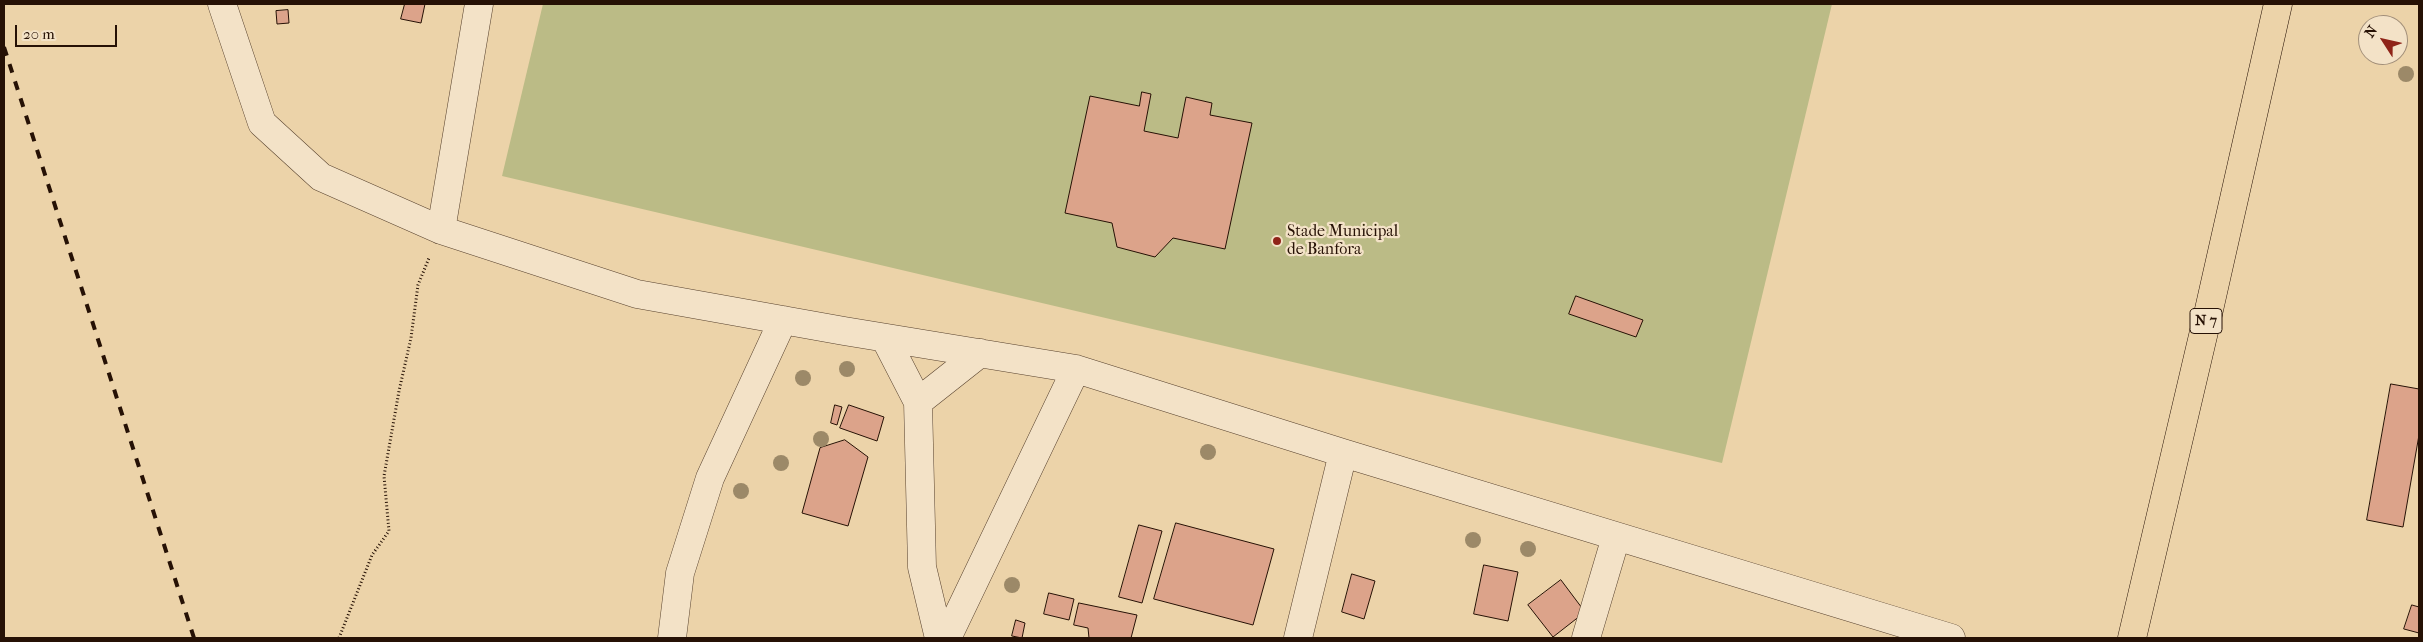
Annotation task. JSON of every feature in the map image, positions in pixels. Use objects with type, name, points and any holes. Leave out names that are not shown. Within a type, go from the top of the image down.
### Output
[{"type":"highway","name":"N 7","points":[[2132,638],[2278,4]]},
{"type":"street","points":[[222,4],[262,123],[321,177],[441,230],[637,294],[885,338],[1076,369],[1616,537],[1951,638]]},
{"type":"street","points":[[441,230],[479,4]]},
{"type":"street","points":[[672,638],[680,573],[710,478],[783,320]]},
{"type":"street","points":[[885,338],[918,402],[922,567],[939,638]]},
{"type":"street","points":[[918,402],[980,353]]},
{"type":"street","points":[[947,638],[1076,369]]},
{"type":"street","points":[[1298,638],[1343,453]]},
{"type":"street","points":[[1586,638],[1616,537]]},
{"type":"path","points":[[339,638],[372,555],[389,531],[384,476],[411,338],[418,285],[441,230]]},
{"type":"green space","name":"Stade Municipal de Banfora","points":[[543,4],[1832,4],[1722,463],[502,176]]},
{"type":"building","points":[[405,4],[425,4],[421,23],[401,19]]},
{"type":"building","points":[[288,10],[289,23],[277,24],[276,11]]},
{"type":"building","points":[[1142,92],[1151,94],[1144,131],[1178,138],[1186,97],[1212,103],[1210,115],[1252,123],[1225,249],[1173,238],[1155,257],[1117,247],[1112,223],[1065,213],[1090,96],[1139,106]]},
{"type":"building","points":[[1576,296],[1643,320],[1636,337],[1569,314]]},
{"type":"building","points":[[2391,384],[2419,389],[2419,435],[2403,527],[2367,520]]},
{"type":"building","points":[[835,405],[842,407],[837,425],[831,423]]},
{"type":"building","points":[[849,405],[884,417],[877,441],[840,428]]},
{"type":"building","points":[[845,440],[868,457],[848,526],[802,513],[820,448]]},
{"type":"building","points":[[1176,523],[1274,549],[1253,625],[1154,599]]},
{"type":"building","points":[[1139,525],[1162,531],[1142,603],[1119,597]]},
{"type":"building","points":[[1484,565],[1518,572],[1508,621],[1474,614]]},
{"type":"building","points":[[1352,574],[1375,581],[1364,619],[1342,612]]},
{"type":"building","points":[[1561,580],[1585,612],[1553,637],[1528,605]]},
{"type":"building","points":[[1049,593],[1074,599],[1069,620],[1044,614]]},
{"type":"building","points":[[1079,603],[1137,615],[1131,638],[1089,638],[1088,628],[1074,625]]},
{"type":"building","points":[[2412,605],[2419,607],[2419,633],[2404,629]]},
{"type":"building","points":[[1016,620],[1025,623],[1022,638],[1012,636]]},
{"type":"railway","points":[[4,47],[194,638]]},
{"type":"place","name":"Stade Municipal de Banfora","points":[[1277,241]]}]
